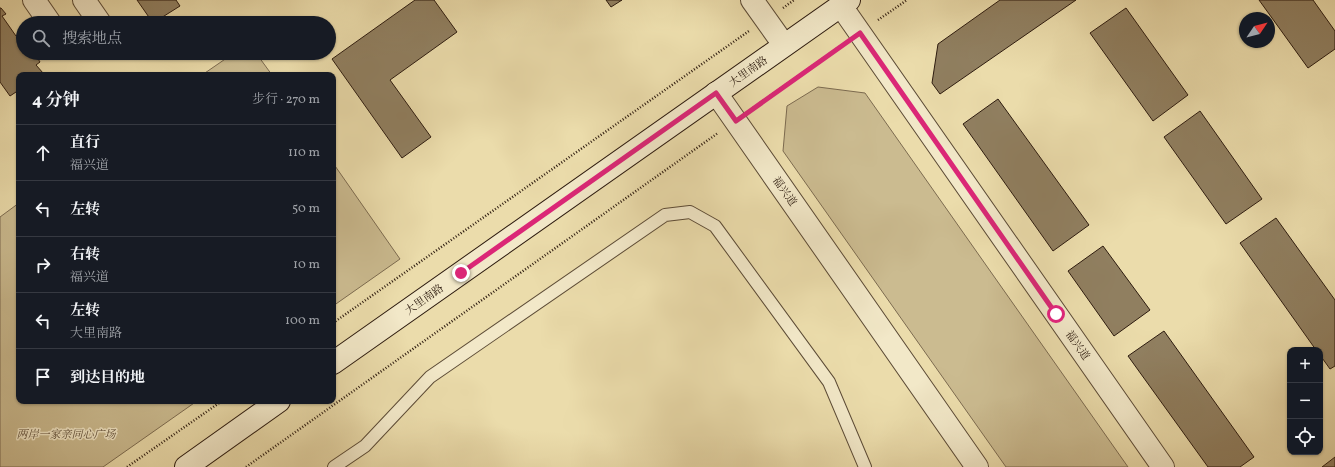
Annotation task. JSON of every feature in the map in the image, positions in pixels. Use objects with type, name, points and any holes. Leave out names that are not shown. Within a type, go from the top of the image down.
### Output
[{"type":"street","points":[[34,0],[45,16]]},
{"type":"street","points":[[84,0],[95,16]]},
{"type":"street","points":[[752,0],[784,45]]},
{"type":"street","name":"福兴道","points":[[845,3],[860,33],[1163,467]]},
{"type":"street","name":"大里南路","points":[[336,361],[845,3]]},
{"type":"street","name":"福兴道","points":[[716,93],[977,467]]},
{"type":"street","points":[[186,467],[275,404]]},
{"type":"lane","points":[[334,467],[365,446],[430,377],[665,214],[690,212],[715,226],[829,382],[865,467]]},
{"type":"path","points":[[336,321],[794,0]]},
{"type":"path","points":[[336,403],[906,0]]},
{"type":"path","points":[[127,467],[218,404]]},
{"type":"path","points":[[246,467],[335,404]]},
{"type":"green space","points":[[224,60],[261,60],[270,72],[206,72]]},
{"type":"green space","points":[[818,87],[865,93],[1128,467],[1006,467],[783,151],[787,106]]},
{"type":"green space","points":[[336,167],[400,259],[336,304]]},
{"type":"green space","name":"两岸一家亲同心广场","points":[[16,205],[16,404],[193,404],[103,467],[0,467],[0,217]]},
{"type":"building","points":[[137,0],[176,0],[180,6],[164,16],[148,16]]},
{"type":"building","points":[[415,0],[434,0],[457,32],[390,80],[431,137],[402,158],[333,60],[336,60],[336,56]]},
{"type":"building","points":[[606,0],[622,0],[611,7]]},
{"type":"building","points":[[1000,0],[1076,0],[940,94],[932,83],[938,44]]},
{"type":"building","points":[[1259,0],[1313,0],[1335,31],[1335,49],[1308,68],[1275,22],[1275,12],[1268,12]]},
{"type":"building","points":[[1,8],[6,14],[2,16],[16,36],[16,60],[39,60],[40,62],[36,65],[42,72],[16,72],[16,92],[10,96],[0,82]]},
{"type":"building","points":[[1126,8],[1188,95],[1153,121],[1090,33]]},
{"type":"building","points":[[998,99],[1089,225],[1053,251],[963,124]]},
{"type":"building","points":[[1200,111],[1262,199],[1226,224],[1164,137]]},
{"type":"building","points":[[1276,218],[1335,300],[1335,366],[1330,369],[1323,359],[1323,347],[1314,347],[1240,243]]},
{"type":"building","points":[[1103,246],[1150,310],[1114,336],[1068,271]]},
{"type":"building","points":[[1164,331],[1254,457],[1240,467],[1208,467],[1128,356]]},
{"type":"building","points":[[1335,457],[1335,467],[1322,467]]},
{"type":"route","points":[[461,273],[716,93],[736,121],[860,33],[1056,314]]}]
